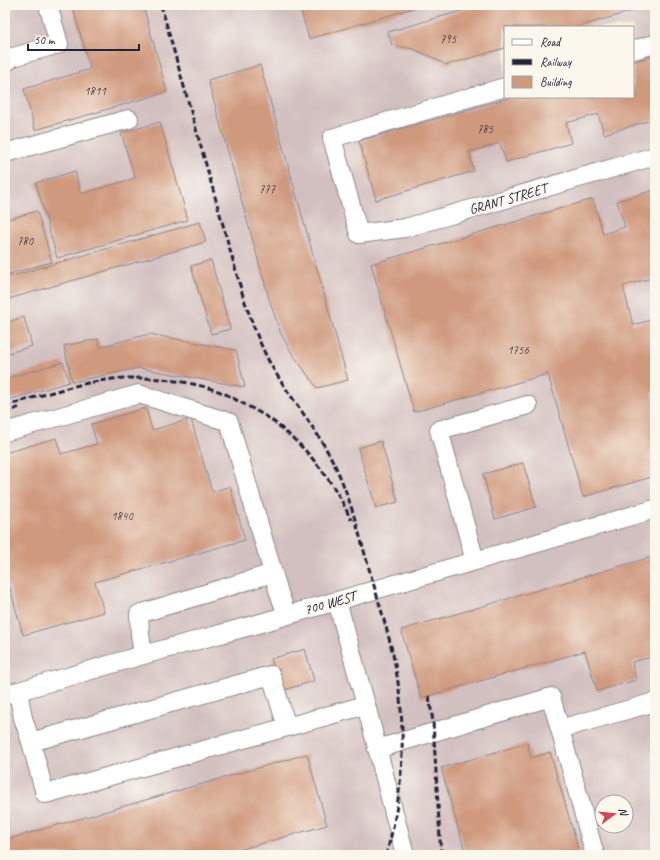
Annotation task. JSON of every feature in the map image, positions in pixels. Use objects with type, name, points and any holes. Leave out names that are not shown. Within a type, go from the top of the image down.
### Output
[{"type":"street","points":[[5,64],[13,57],[59,44],[48,5]]},
{"type":"street","points":[[634,50],[655,44]]},
{"type":"street","name":"GRANT STREET","points":[[504,87],[332,138],[359,234],[405,228],[655,156]]},
{"type":"street","points":[[5,153],[129,119]]},
{"type":"street","points":[[5,432],[139,394],[228,422],[287,615]]},
{"type":"street","points":[[475,561],[439,430],[528,405]]},
{"type":"street","name":"700 WEST","points":[[9,692],[337,601],[655,509]]},
{"type":"street","points":[[143,655],[139,614],[273,573]]},
{"type":"street","points":[[337,601],[405,855]]},
{"type":"street","points":[[31,742],[272,674],[287,727]]},
{"type":"street","points":[[9,692],[23,718],[45,794],[366,705]]},
{"type":"street","points":[[377,749],[551,697],[595,855]]},
{"type":"street","points":[[560,729],[655,702]]},
{"type":"shaded area","points":[[5,5],[655,5],[655,855],[5,855]]},
{"type":"building","points":[[72,5],[143,5],[167,92],[35,130],[24,89],[90,69]]},
{"type":"building","points":[[299,5],[424,5],[309,39]]},
{"type":"building","points":[[482,5],[635,5],[636,10],[580,26],[504,26],[504,48],[446,65],[413,49],[392,45],[388,32]]},
{"type":"building","points":[[653,56],[655,62],[655,119],[604,134],[598,114],[566,123],[571,143],[506,162],[500,143],[469,152],[474,171],[376,200],[359,141],[509,98],[634,98],[634,62]]},
{"type":"building","points":[[260,65],[348,380],[317,388],[292,353],[281,334],[269,299],[208,80]]},
{"type":"building","points":[[160,122],[188,220],[57,258],[36,183],[75,171],[81,194],[135,178],[121,133]]},
{"type":"building","points":[[655,190],[655,277],[623,286],[633,325],[655,319],[655,391],[652,392],[655,403],[655,476],[583,497],[548,374],[414,412],[371,264],[593,199],[603,234],[625,227],[617,201]]},
{"type":"building","points":[[37,211],[52,262],[5,275],[5,220]]},
{"type":"building","points":[[200,222],[206,242],[5,300],[5,278]]},
{"type":"building","points":[[211,260],[230,329],[211,334],[191,266]]},
{"type":"building","points":[[24,317],[32,346],[5,354],[5,323]]},
{"type":"building","points":[[149,334],[236,350],[245,387],[139,368],[72,382],[64,346],[98,339],[100,347]]},
{"type":"building","points":[[63,362],[69,382],[5,401],[5,379]]},
{"type":"building","points":[[146,408],[152,430],[191,419],[212,492],[230,486],[245,540],[95,582],[104,612],[23,635],[5,570],[5,453],[56,438],[61,454],[97,444],[91,424]]},
{"type":"building","points":[[381,441],[398,502],[376,508],[358,448]]},
{"type":"building","points":[[523,463],[536,507],[495,519],[483,474]]},
{"type":"building","points":[[655,556],[655,656],[632,662],[636,680],[597,691],[585,651],[421,698],[401,630]]},
{"type":"building","points":[[305,649],[314,681],[281,691],[271,659]]},
{"type":"building","points":[[527,743],[531,758],[550,752],[580,855],[466,855],[441,768]]},
{"type":"building","points":[[307,754],[327,825],[221,855],[5,855],[5,840]]},
{"type":"railway","points":[[161,5],[243,296],[252,323],[271,365],[329,454],[342,480],[356,522],[389,639],[399,688],[402,760],[397,808],[386,855]]},
{"type":"railway","points":[[5,406],[66,388],[113,379],[164,379],[212,389],[228,395],[276,423],[302,447],[330,481],[351,520]]},
{"type":"railway","points":[[5,413],[20,407]]},
{"type":"railway","points":[[429,696],[433,722],[441,855]]}]
